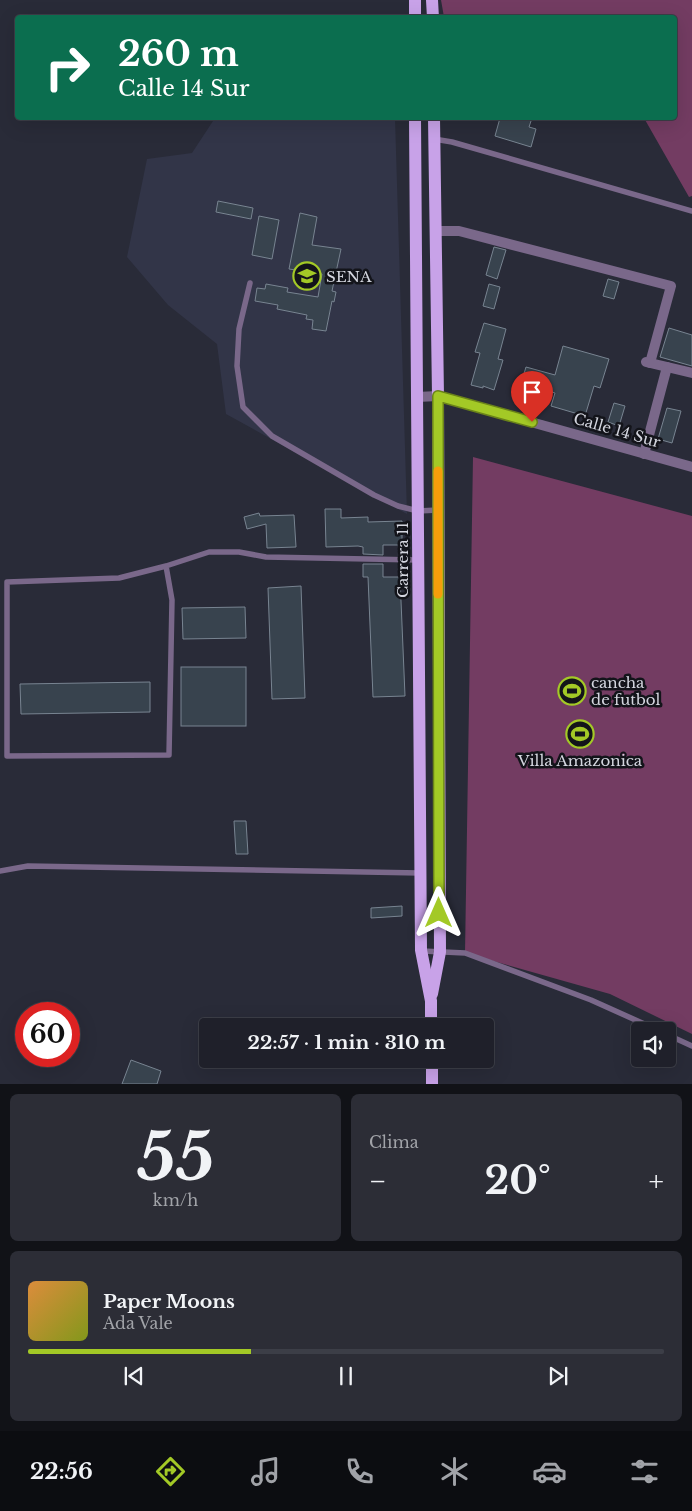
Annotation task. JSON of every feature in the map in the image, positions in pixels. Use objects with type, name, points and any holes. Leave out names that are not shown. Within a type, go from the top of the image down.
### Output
[{"type":"main road","points":[[415,0],[415,15]]},
{"type":"main road","points":[[432,0],[433,15]]},
{"type":"main road","name":"Carrera 11","points":[[415,120],[421,950],[431,1001]]},
{"type":"main road","name":"Carrera 11","points":[[431,1018],[431,1001],[440,952],[438,396],[434,120]]},
{"type":"main road","points":[[432,1068],[432,1084]]},
{"type":"street","points":[[436,231],[459,232],[671,286],[648,362],[692,373]]},
{"type":"street","points":[[644,454],[667,367]]},
{"type":"street","name":"Calle 14 Sur","points":[[417,397],[438,396],[692,467]]},
{"type":"lane","points":[[434,139],[452,142],[692,210]]},
{"type":"lane","points":[[250,283],[239,329],[237,366],[244,407],[272,436],[374,495],[398,506],[418,510],[438,510]]},
{"type":"lane","points":[[166,566],[172,600],[169,755],[7,756],[7,582],[119,578],[166,566],[209,552],[239,552],[266,557],[418,560]]},
{"type":"lane","points":[[0,871],[28,866],[420,873]]},
{"type":"lane","points":[[421,950],[465,953],[591,1000],[640,1022]]},
{"type":"lane","points":[[676,1039],[692,1046]]},
{"type":"shaded area","points":[[441,0],[692,0],[692,196],[689,197],[645,120],[677,120],[677,15],[444,15]]},
{"type":"shaded area","points":[[214,120],[395,120],[407,514],[226,414],[217,344],[168,305],[127,257],[147,159],[192,153]]},
{"type":"shaded area","name":"Villa Amazonica","points":[[473,457],[692,516],[692,1034],[676,1026],[676,1022],[667,1022],[610,994],[465,953]]},
{"type":"building","points":[[499,120],[531,120],[529,127],[536,129],[531,147],[495,136]]},
{"type":"building","points":[[218,201],[253,208],[251,219],[216,212]]},
{"type":"building","points":[[300,213],[317,217],[312,245],[341,249],[332,291],[336,292],[334,302],[332,301],[326,331],[312,329],[313,320],[306,319],[307,315],[277,309],[278,305],[255,301],[257,288],[265,289],[266,284],[288,288],[287,292],[318,297],[322,274],[289,269]]},
{"type":"building","points":[[259,216],[279,220],[272,259],[252,255]]},
{"type":"building","points":[[494,247],[506,250],[497,279],[486,275]]},
{"type":"building","points":[[608,279],[619,282],[614,299],[603,296]]},
{"type":"building","points":[[489,284],[500,287],[494,309],[483,306]]},
{"type":"building","points":[[484,323],[506,329],[498,359],[503,360],[494,390],[483,386],[483,388],[471,385],[480,353],[475,352]]},
{"type":"building","points":[[669,328],[692,335],[692,366],[660,357]]},
{"type":"building","points":[[563,346],[609,359],[600,388],[594,386],[585,416],[551,406],[555,393],[533,386],[529,397],[518,394],[526,367],[555,375]]},
{"type":"building","points":[[614,403],[625,406],[619,426],[608,422]]},
{"type":"building","points":[[667,408],[681,411],[672,443],[658,439]]},
{"type":"building","points":[[325,509],[341,509],[341,518],[368,517],[368,522],[402,521],[402,545],[383,545],[383,555],[363,554],[363,547],[358,546],[326,547]]},
{"type":"building","points":[[259,513],[260,516],[294,515],[296,547],[267,548],[266,524],[247,529],[244,517]]},
{"type":"building","points":[[363,564],[383,564],[383,577],[400,577],[405,696],[373,697],[368,577],[363,577]]},
{"type":"building","points":[[301,586],[305,698],[272,699],[268,588]]},
{"type":"building","points":[[245,607],[246,638],[183,639],[182,608]]},
{"type":"building","points":[[181,667],[246,667],[246,726],[181,726]]},
{"type":"building","points":[[150,682],[150,712],[21,714],[20,684]]},
{"type":"building","points":[[234,821],[246,821],[248,854],[236,854]]},
{"type":"building","points":[[402,906],[402,916],[371,918],[371,908]]},
{"type":"building","points":[[131,1060],[161,1071],[157,1084],[122,1084]]},
{"type":"slow traffic","points":[[438,471],[438,594]]},
{"type":"place","name":"SENA","points":[[307,276]]},
{"type":"place","name":"cancha de futbol","points":[[572,691]]},
{"type":"place","name":"Villa Amazonica","points":[[580,734]]},
{"type":"route","points":[[439,913],[438,396],[532,422]]}]
